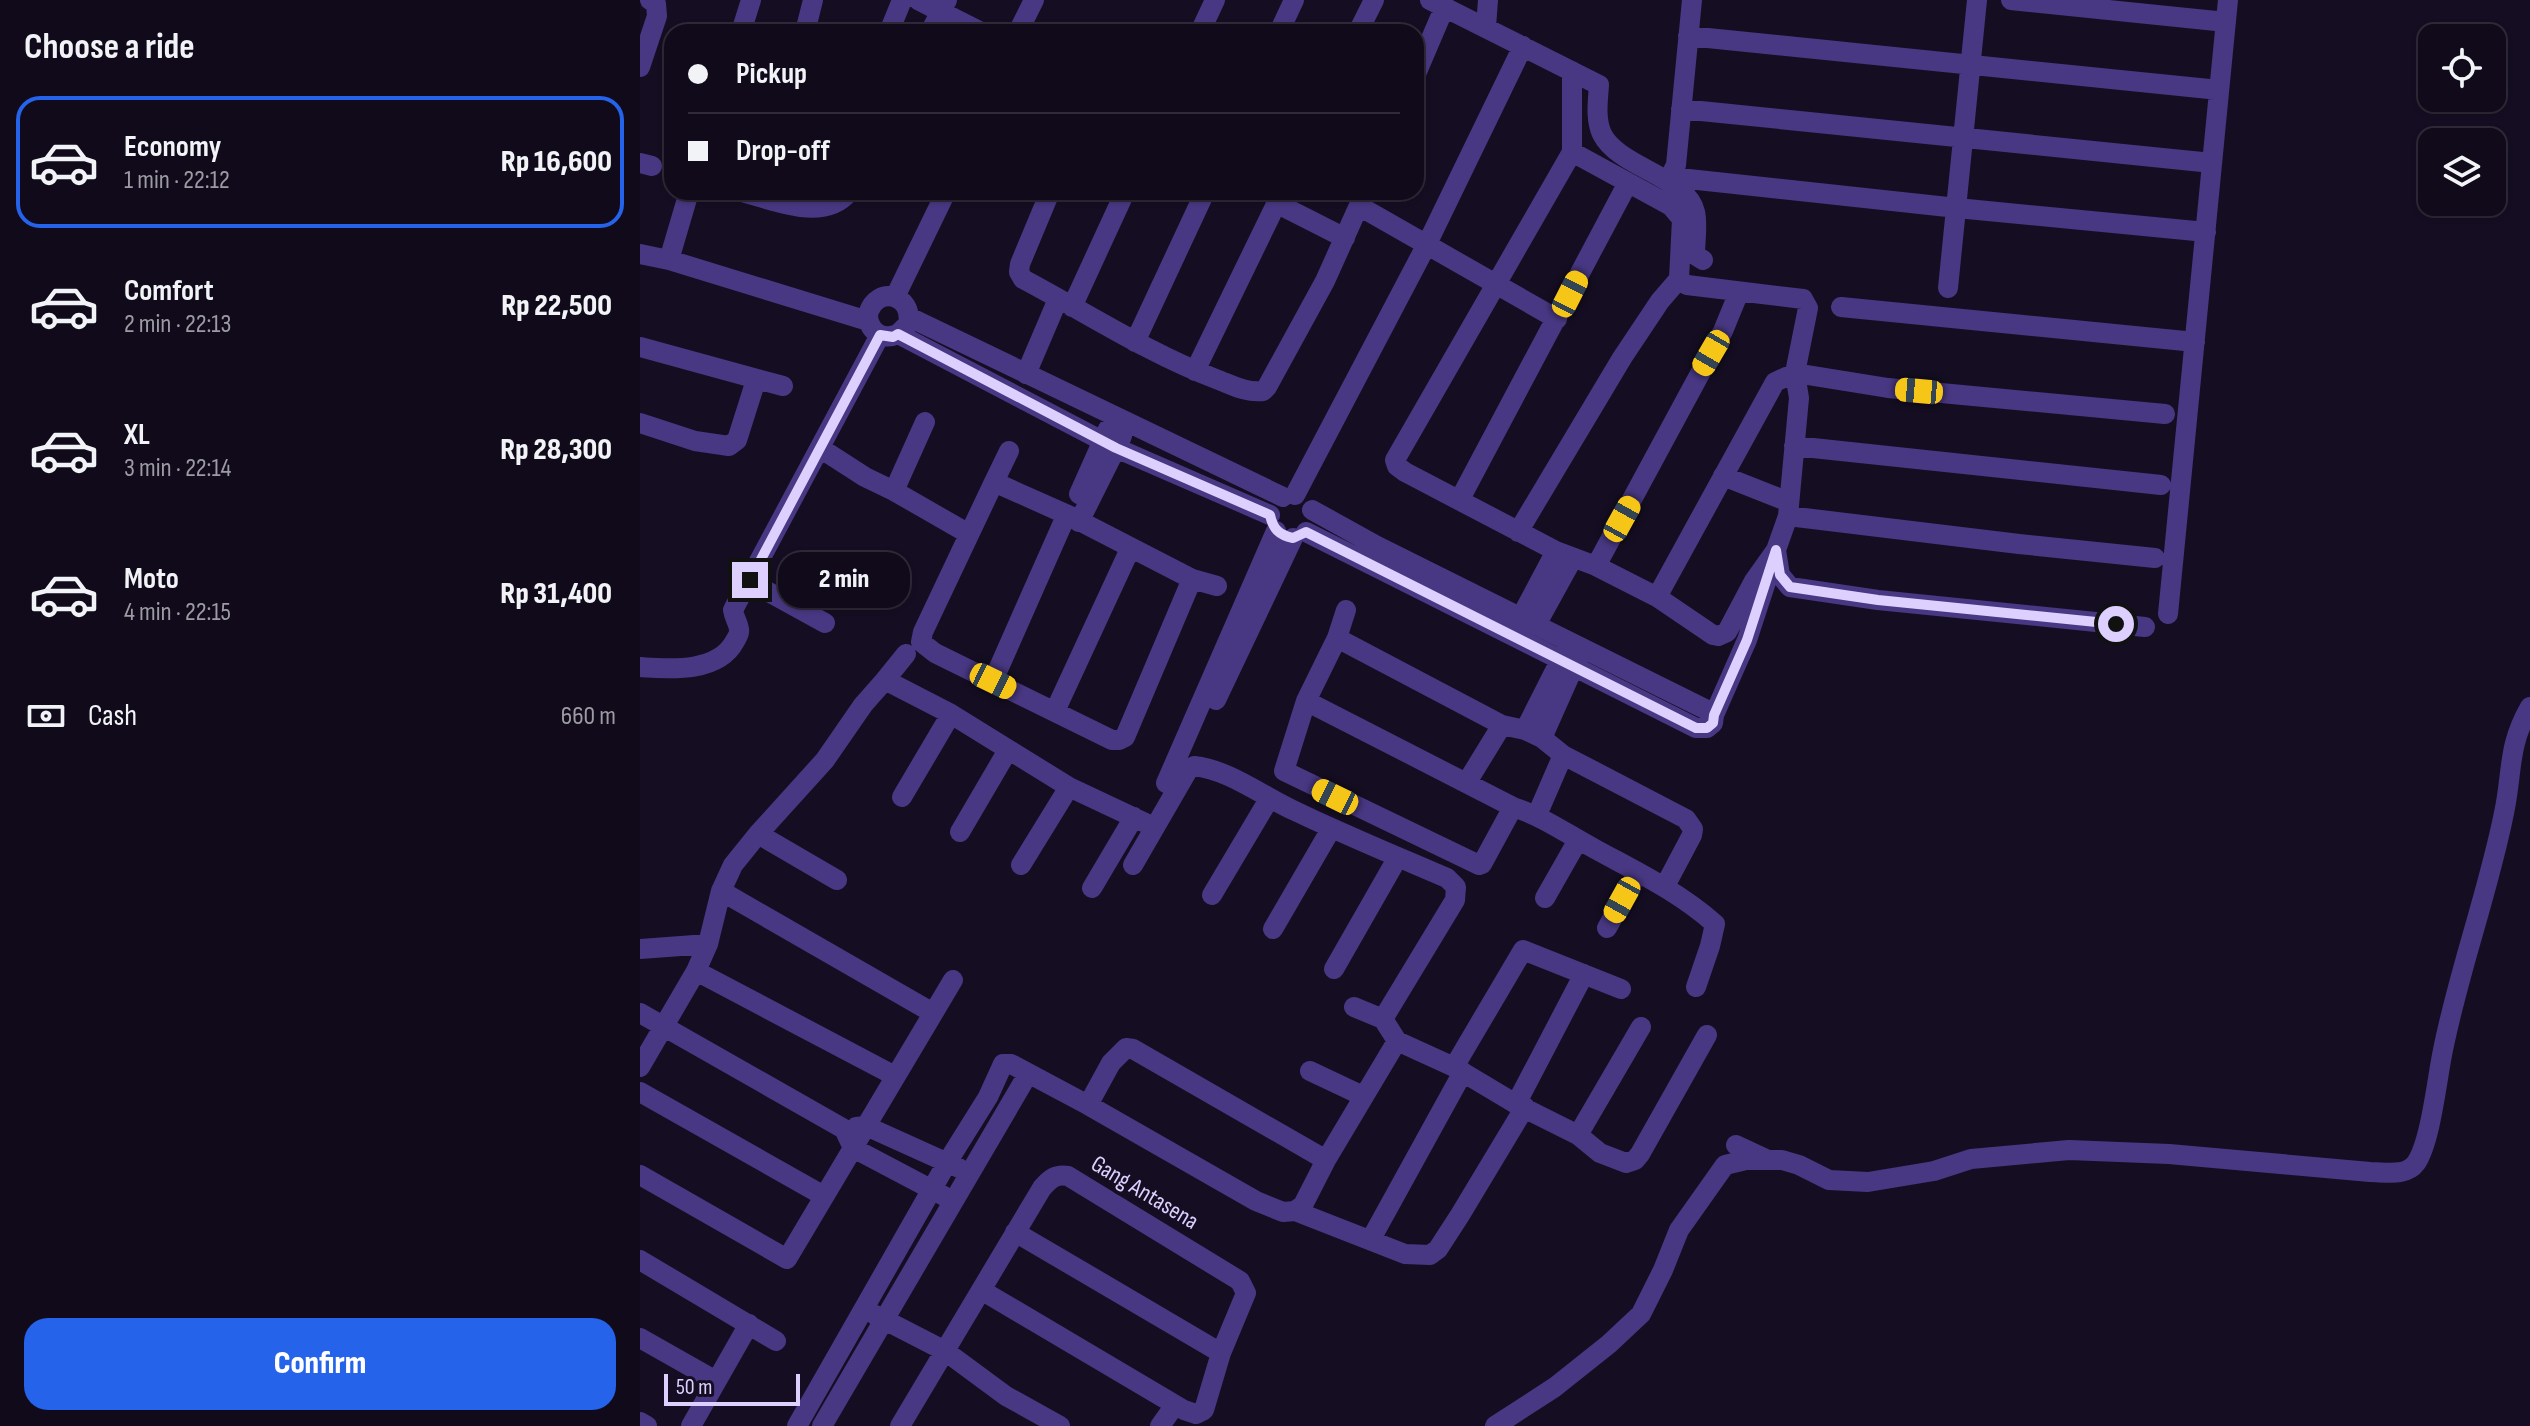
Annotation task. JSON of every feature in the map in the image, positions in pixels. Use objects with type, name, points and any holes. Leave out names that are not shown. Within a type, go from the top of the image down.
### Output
[{"type":"street","points":[[640,67],[657,16],[656,4],[650,0]]},
{"type":"street","points":[[744,24],[751,0]]},
{"type":"street","points":[[807,24],[813,0]]},
{"type":"street","points":[[892,24],[902,0]]},
{"type":"street","points":[[918,0],[944,6],[970,24]]},
{"type":"street","points":[[1022,24],[1034,0]]},
{"type":"street","points":[[1204,24],[1215,0]]},
{"type":"street","points":[[1283,24],[1294,0]]},
{"type":"street","points":[[1362,24],[1374,0]]},
{"type":"street","points":[[1486,27],[1488,0]]},
{"type":"street","points":[[1668,179],[1676,165],[1692,0]]},
{"type":"street","points":[[1948,288],[1977,0]]},
{"type":"street","points":[[2011,0],[2226,22]]},
{"type":"street","points":[[2168,614],[2228,0]]},
{"type":"street","points":[[1424,47],[1437,3],[1599,85],[1598,120],[1602,135],[1615,150],[1668,179],[1695,209],[1695,255],[1703,260]]},
{"type":"street","points":[[934,24],[944,6]]},
{"type":"street","points":[[1688,36],[2219,90]]},
{"type":"street","points":[[1216,700],[1286,529],[1274,504],[1289,496],[1427,244],[1523,46]]},
{"type":"street","points":[[1572,71],[1572,152],[1397,451],[1397,466],[1518,532],[1657,597],[1713,635],[1727,632],[1754,581],[1776,550]]},
{"type":"street","points":[[1681,109],[2212,163]]},
{"type":"street","points":[[1518,532],[1622,358],[1660,301],[1679,279],[1682,219],[1671,206],[1572,152]]},
{"type":"street","points":[[1668,179],[2206,232]]},
{"type":"street","points":[[1460,499],[1623,192]]},
{"type":"street","points":[[669,260],[687,200]]},
{"type":"street","points":[[817,200],[835,204],[840,200]]},
{"type":"street","points":[[895,297],[942,200]]},
{"type":"street","points":[[1047,200],[1020,264],[1019,272],[1023,279],[1135,342],[1248,392],[1265,389],[1325,281],[1362,200]]},
{"type":"street","points":[[1026,374],[1121,200]]},
{"type":"street","points":[[1135,342],[1201,200]]},
{"type":"street","points":[[1195,371],[1278,200]]},
{"type":"street","points":[[1284,200],[1345,238]]},
{"type":"street","points":[[1363,200],[1427,244],[1557,319]]},
{"type":"street","points":[[640,254],[669,260],[889,327],[1026,374],[1289,496],[1305,500],[1312,510],[1377,546],[1529,621],[1572,653]]},
{"type":"street","points":[[640,667],[685,667],[724,657],[738,635],[733,610],[820,448],[889,327],[903,302],[888,296],[875,301],[870,307],[889,327],[1109,444],[1286,529],[1714,715],[1747,640],[1788,509],[1799,398],[1795,373],[1808,308],[1803,299],[1687,285],[1679,279]]},
{"type":"street","points":[[1596,566],[1723,331],[1739,292]]},
{"type":"street","points":[[1841,307],[2195,342]]},
{"type":"street","points":[[640,347],[783,386]]},
{"type":"street","points":[[1657,597],[1775,382],[1795,373],[1888,388],[2165,414]]},
{"type":"street","points":[[640,423],[686,439],[729,446],[737,440],[756,380]]},
{"type":"street","points":[[993,681],[1121,420]]},
{"type":"street","points":[[894,491],[925,422]]},
{"type":"street","points":[[1794,446],[2161,485]]},
{"type":"street","points":[[820,448],[865,477],[969,534]]},
{"type":"street","points":[[1009,451],[923,632],[921,642],[935,653],[1112,740],[1119,740],[1125,737],[1192,579]]},
{"type":"street","points":[[1723,476],[1788,509],[2019,544],[2155,558]]},
{"type":"street","points":[[994,482],[1192,579],[1217,586]]},
{"type":"street","points":[[1166,783],[1267,548],[1286,529],[1312,522],[1312,510]]},
{"type":"street","points":[[1055,711],[1130,549]]},
{"type":"street","points":[[1776,550],[1780,575],[1790,587],[1878,600],[2145,627]]},
{"type":"street","points":[[1529,621],[1564,555]]},
{"type":"street","points":[[750,580],[825,623]]},
{"type":"street","points":[[1346,610],[1337,638],[1306,701],[1284,771],[1463,860],[1479,865],[1513,807]]},
{"type":"street","points":[[1337,638],[1502,725],[1533,734],[1563,755],[1689,822],[1692,835],[1665,886]]},
{"type":"street","points":[[1533,734],[1572,653]]},
{"type":"street","points":[[640,1067],[696,971],[708,944],[721,891],[733,865],[812,777],[863,705],[906,654]]},
{"type":"street","points":[[885,680],[951,714],[1069,787],[1154,827]]},
{"type":"street","points":[[1306,701],[1513,807],[1537,815],[1665,886],[1715,924],[1696,987]]},
{"type":"street","points":[[1495,1426],[1555,1387],[1641,1314],[1679,1230],[1725,1165],[1766,1159],[1791,1162],[1829,1180],[1868,1182],[1934,1171],[1971,1159],[2069,1150],[2155,1153],[2370,1172],[2408,1170],[2416,1164],[2424,1143],[2444,1045],[2504,812],[2510,755],[2520,724],[2530,707]]},
{"type":"street","points":[[902,797],[951,714]]},
{"type":"street","points":[[1467,782],[1502,725]]},
{"type":"street","points":[[960,832],[1008,750]]},
{"type":"street","points":[[1537,815],[1563,755]]},
{"type":"street","points":[[1133,865],[1188,770],[1194,766],[1226,774],[1331,829],[1447,878],[1457,892],[1453,904],[1383,1019]]},
{"type":"street","points":[[1021,865],[1069,787]]},
{"type":"street","points":[[1212,895],[1269,799]]},
{"type":"street","points":[[1092,888],[1134,817]]},
{"type":"street","points":[[1273,929],[1331,829]]},
{"type":"street","points":[[758,834],[837,880]]},
{"type":"street","points":[[1545,898],[1578,840]]},
{"type":"street","points":[[1334,969],[1398,857]]},
{"type":"street","points":[[1607,928],[1638,872]]},
{"type":"street","points":[[721,891],[933,1013]]},
{"type":"street","points":[[640,949],[708,944]]},
{"type":"street","points":[[1371,1239],[1523,950],[1621,989]]},
{"type":"street","points":[[696,971],[895,1076]]},
{"type":"street","points":[[797,1426],[948,1161],[988,1097],[1003,1064],[1011,1064],[1088,1105],[1256,1201],[1283,1212],[1295,1211],[1405,1254],[1430,1255],[1438,1249],[1520,1105],[1584,974]]},
{"type":"street","points":[[640,1175],[787,1259],[824,1196],[848,1138],[866,1126],[953,980]]},
{"type":"street","points":[[1354,1007],[1383,1019],[1397,1041],[1459,1070],[1578,1135],[1600,1153],[1626,1163],[1635,1160],[1707,1035]]},
{"type":"street","points":[[640,1013],[954,1202]]},
{"type":"street","points":[[1578,1135],[1641,1027]]},
{"type":"street","points":[[1295,1211],[1303,1205],[1326,1160],[1397,1041]]},
{"type":"street","points":[[1088,1105],[1116,1057],[1126,1048],[1133,1049],[1326,1160]]},
{"type":"street","points":[[1310,1071],[1363,1096]]},
{"type":"street","points":[[822,1426],[1028,1074]]},
{"type":"street","points":[[640,1092],[824,1196]]},
{"type":"street","points":[[866,1126],[948,1161],[970,1174]]},
{"type":"street","points":[[1736,1145],[1766,1159]]},
{"type":"street","name":"Gang Antasena","points":[[1015,1232],[1051,1178],[1068,1176],[1240,1281],[1246,1293],[1221,1353]]},
{"type":"street","points":[[900,1426],[1015,1232],[1221,1353],[1204,1410],[1196,1414],[1175,1405],[981,1290]]},
{"type":"street","points":[[640,1260],[776,1341]]},
{"type":"street","points":[[865,1309],[945,1351],[1006,1396],[1060,1426]]},
{"type":"street","points":[[691,1426],[749,1324]]},
{"type":"street","points":[[640,1338],[716,1381]]},
{"type":"street","points":[[1160,1426],[1175,1405]]},
{"type":"street","points":[[640,1422],[647,1426]]},
{"type":"route","points":[[750,580],[880,335],[893,337],[898,334],[1116,448],[1270,515],[1276,531],[1284,536],[1293,538],[1306,532],[1696,728],[1707,728],[1713,723],[1747,640],[1776,550],[1780,575],[1790,587],[1878,600],[2116,624]]}]
